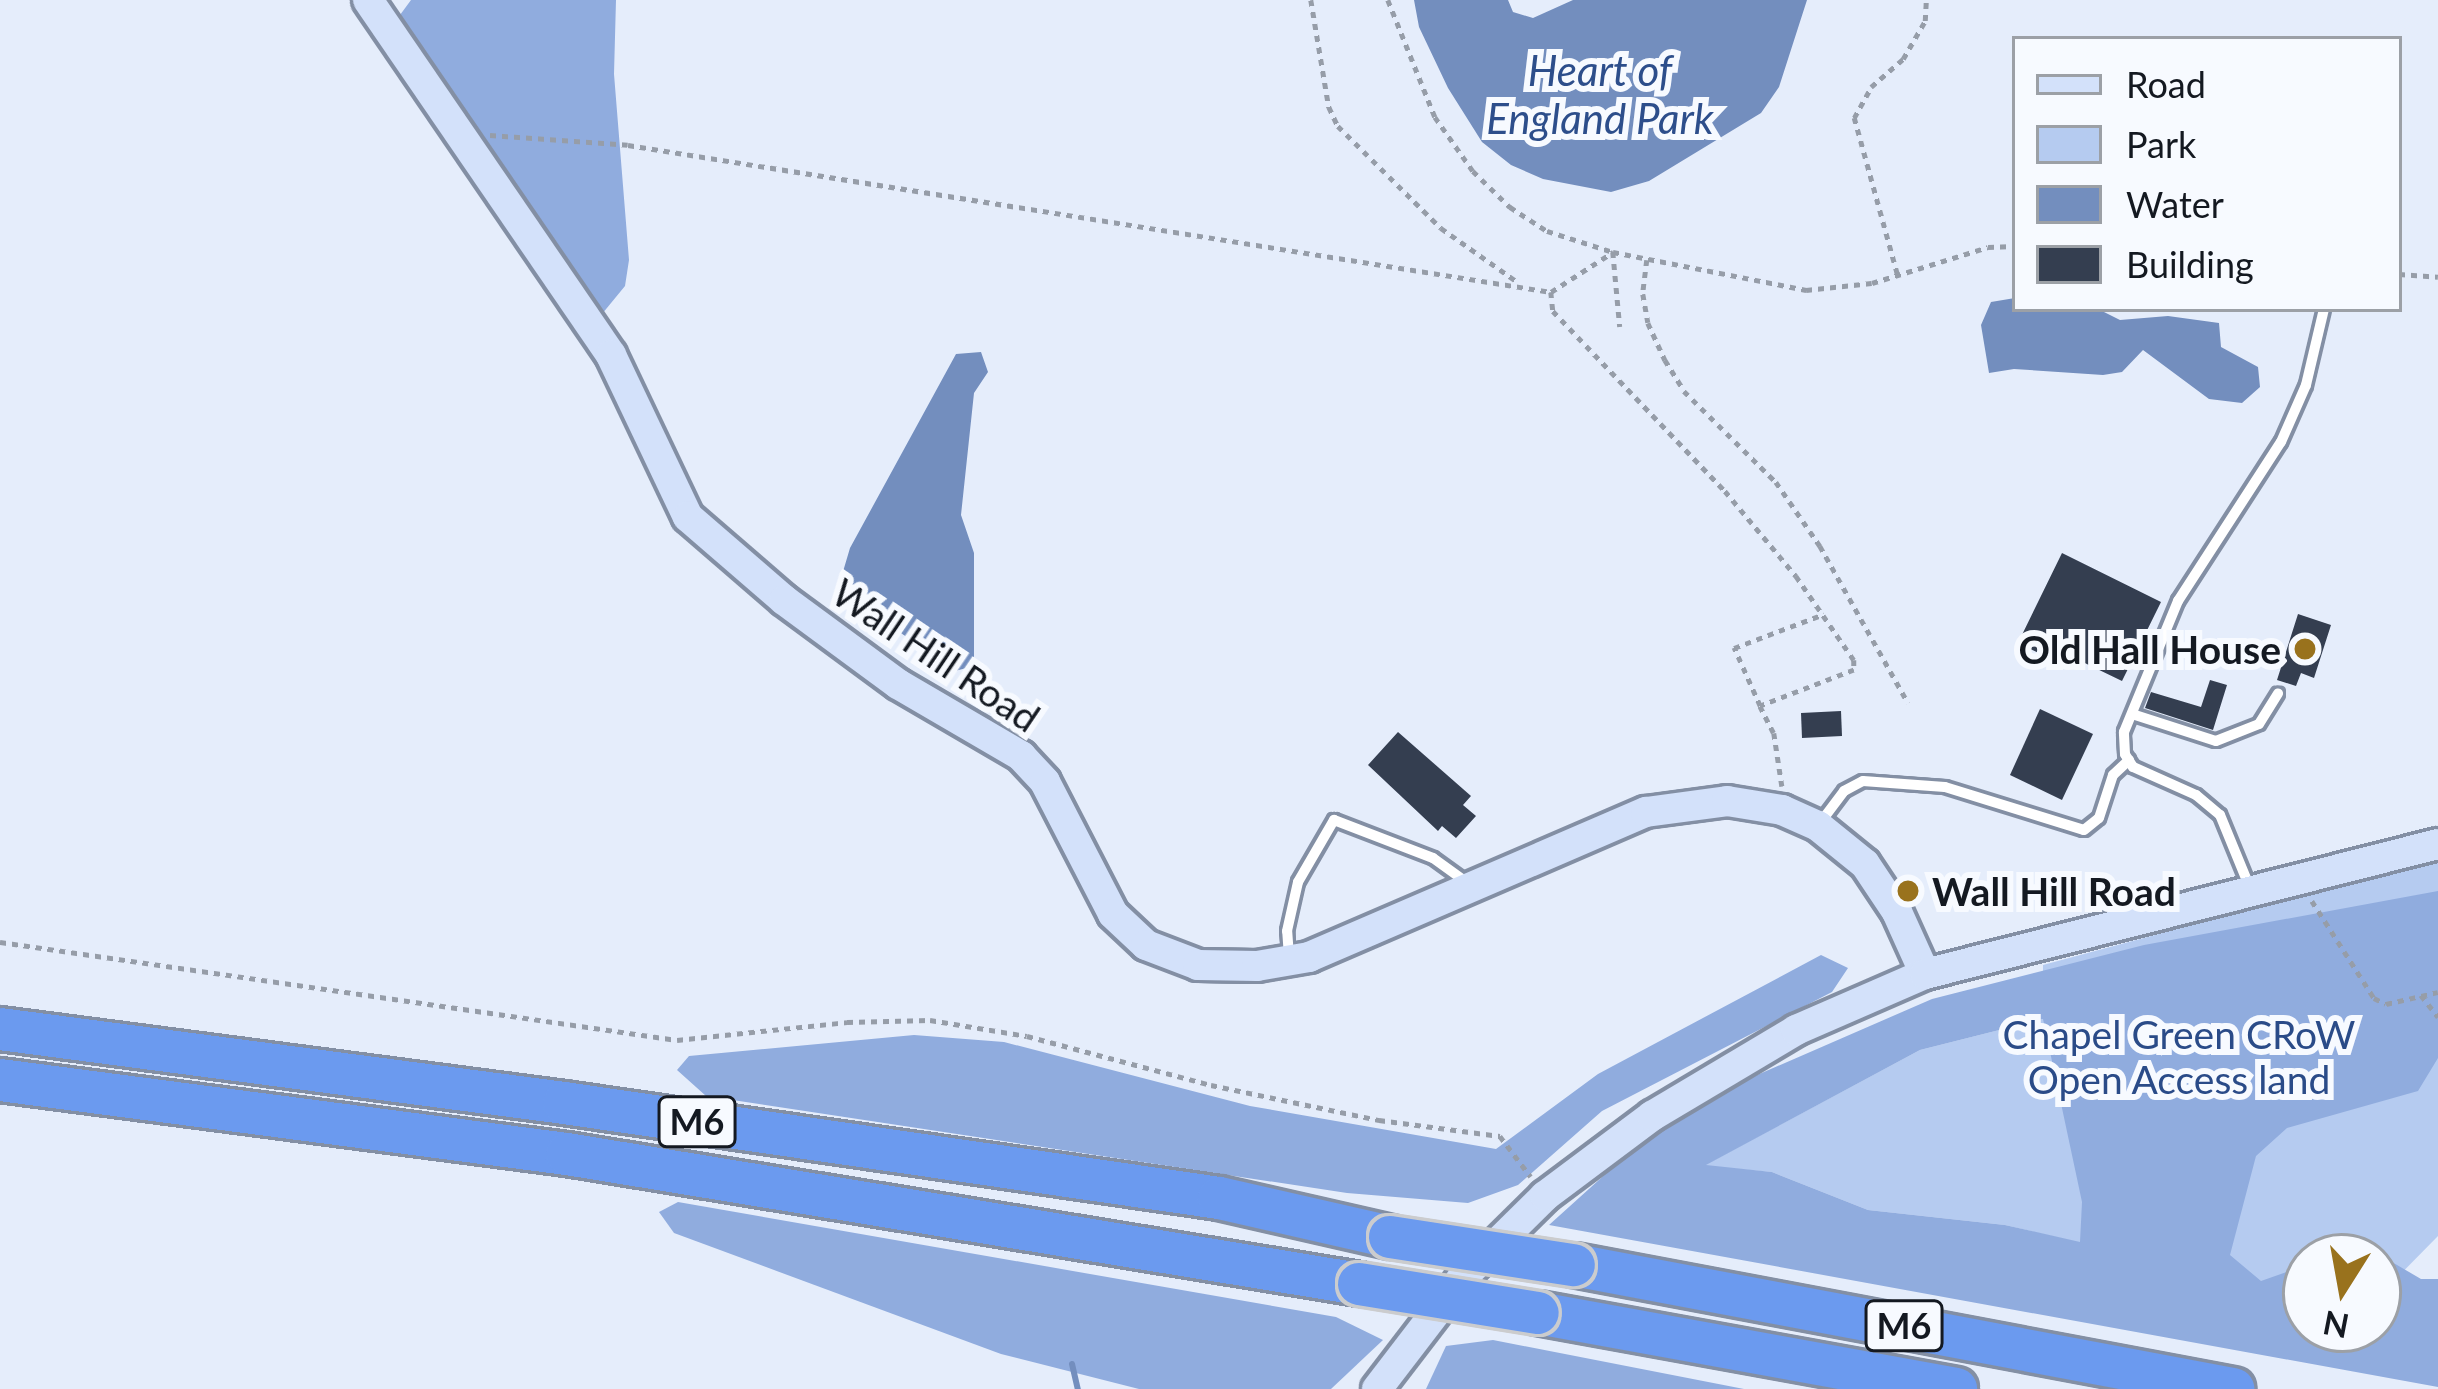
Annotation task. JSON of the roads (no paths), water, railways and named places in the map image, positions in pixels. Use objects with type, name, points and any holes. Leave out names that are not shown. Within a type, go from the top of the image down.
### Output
[{"type":"highway","name":"M6","points":[[0,1029],[1195,1195],[1390,1237],[1574,1265],[2233,1389]]},
{"type":"highway","name":"M6","points":[[0,1080],[567,1154],[1538,1313],[1956,1389]]},
{"type":"street","name":"Wall Hill Road","points":[[368,0],[454,133],[611,355],[656,440],[688,517],[784,600],[898,684],[1021,756],[1045,782],[1113,914],[1146,945],[1198,965],[1309,957],[1646,812],[1727,801],[1781,809],[1818,826],[1865,864],[1897,913],[1925,974]]},
{"type":"street","points":[[1377,1389],[1463,1277],[1545,1196],[1652,1116],[1796,1030],[1925,974],[2438,844]]},
{"type":"lane","points":[[2251,892],[2221,815],[2196,795],[2142,774],[2129,760],[2124,732],[2178,601],[2281,442],[2311,369],[2323,312]]},
{"type":"lane","points":[[2132,713],[2216,741],[2259,724],[2278,694]]},
{"type":"lane","points":[[1818,826],[1844,791],[1863,781],[1945,787],[2084,830],[2099,818],[2113,775],[2129,760]]},
{"type":"lane","points":[[1289,960],[1287,931],[1298,882],[1334,820],[1433,858],[1470,885]]},
{"type":"water","name":"Heart of England Park","points":[[1414,0],[1508,0],[1513,12],[1533,18],[1573,0],[1807,0],[1779,87],[1761,113],[1649,181],[1611,192],[1543,179],[1511,165],[1482,142],[1448,88],[1419,27]]},
{"type":"water","points":[[2012,298],[2012,312],[2104,312],[2120,320],[2168,316],[2219,323],[2221,347],[2258,367],[2260,387],[2242,403],[2209,399],[2143,350],[2122,372],[2103,375],[2014,369],[1989,373],[1981,325],[1991,302]]},
{"type":"water","points":[[981,352],[988,372],[974,393],[961,515],[974,553],[974,666],[955,671],[851,598],[842,575],[850,548],[956,354]]},
{"type":"waterway","points":[[1072,1364],[1078,1389]]},
{"type":"place","name":"Old Hall House","points":[[2305,649]]},
{"type":"place","name":"Wall Hill Road","points":[[1908,891]]},
{"type":"park label","name":"Chapel Green CRoW Open Access land","points":[[2179,1058]]}]
